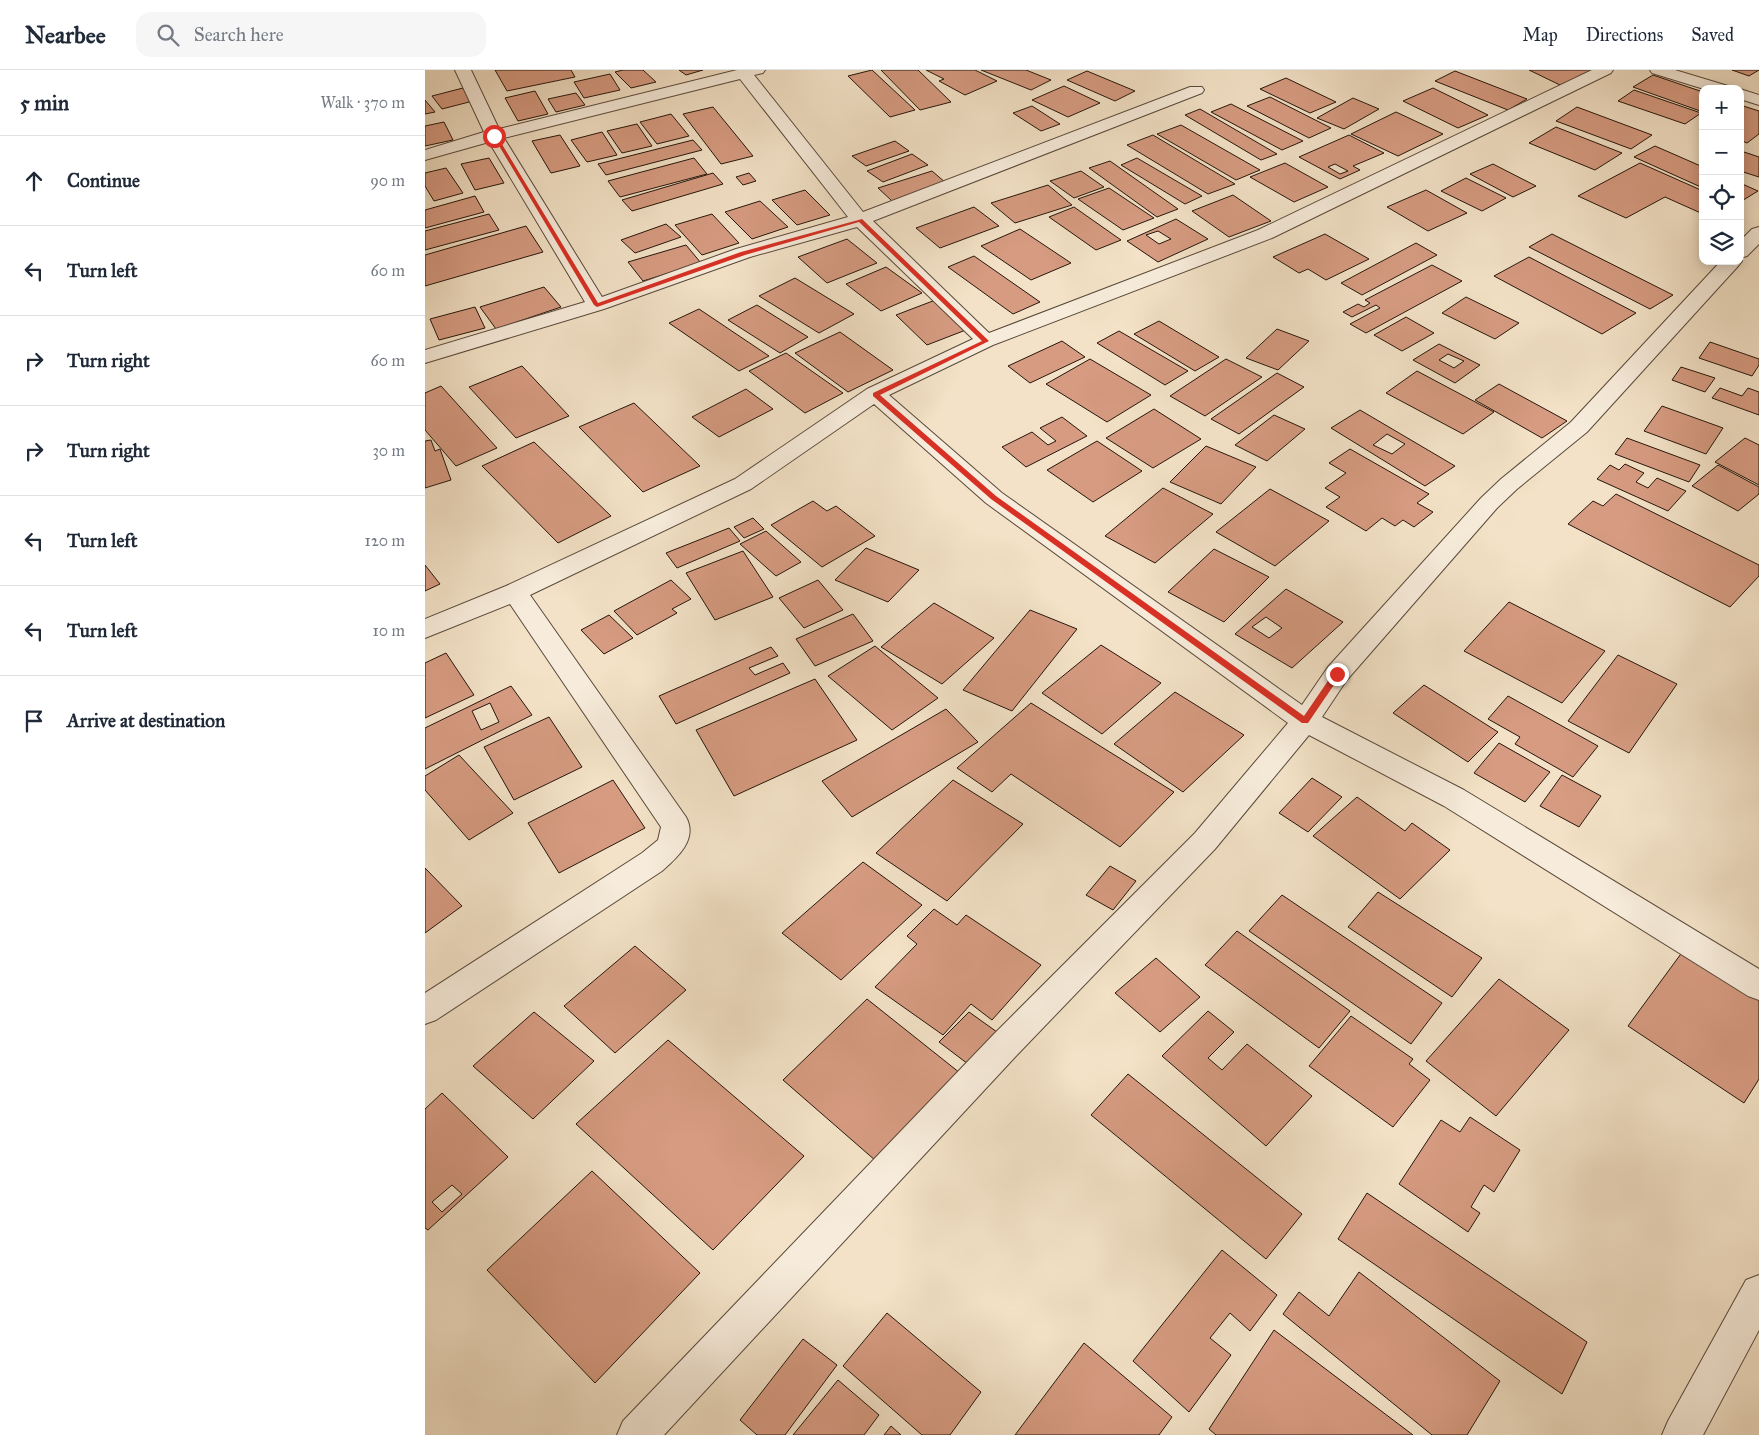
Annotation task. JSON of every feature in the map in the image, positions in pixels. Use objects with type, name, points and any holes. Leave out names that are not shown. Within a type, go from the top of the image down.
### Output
[{"type":"street","points":[[463,70],[494,136],[597,305]]},
{"type":"street","points":[[425,629],[515,592],[743,484],[875,394],[986,341],[1265,234],[1605,70]]},
{"type":"street","points":[[1658,70],[1709,85]]},
{"type":"street","points":[[425,155],[751,72],[860,220],[986,341]]},
{"type":"street","points":[[425,358],[597,305],[743,254],[860,220],[1196,90]]},
{"type":"street","points":[[1744,95],[1759,100]]},
{"type":"street","points":[[1744,248],[1759,233]]},
{"type":"street","points":[[637,1435],[1005,1045],[1205,841],[1305,721],[1337,674],[1489,503],[1579,426],[1728,265]]},
{"type":"street","points":[[875,394],[994,498],[1305,721],[1454,798],[1759,986]]},
{"type":"street","points":[[425,1010],[652,862],[671,846],[676,825],[515,592]]},
{"type":"street","points":[[1682,1435],[1759,1293]]},
{"type":"building","points":[[495,70],[571,70],[575,77],[507,91]]},
{"type":"building","points":[[643,70],[656,82],[631,88],[615,72]]},
{"type":"building","points":[[679,70],[703,70],[686,75]]},
{"type":"building","points":[[872,70],[915,110],[890,117],[848,76]]},
{"type":"building","points":[[881,70],[918,70],[951,102],[920,110]]},
{"type":"building","points":[[926,70],[975,70],[997,81],[965,95],[939,81],[944,79]]},
{"type":"building","points":[[981,70],[1026,70],[1051,80],[1031,90]]},
{"type":"building","points":[[1529,70],[1601,70],[1560,85]]},
{"type":"building","points":[[1732,70],[1759,70],[1749,76]]},
{"type":"building","points":[[1087,71],[1135,91],[1115,101],[1067,80]]},
{"type":"building","points":[[1455,71],[1527,99],[1508,110],[1435,81]]},
{"type":"building","points":[[610,74],[620,90],[584,98],[574,82]]},
{"type":"building","points":[[1653,75],[1699,91],[1699,111],[1633,87]]},
{"type":"building","points":[[1286,78],[1336,102],[1310,113],[1260,89]]},
{"type":"building","points":[[1064,86],[1100,103],[1068,117],[1032,100]]},
{"type":"building","points":[[463,88],[473,101],[442,109],[432,96]]},
{"type":"building","points":[[1433,88],[1488,115],[1458,128],[1403,101]]},
{"type":"building","points":[[1634,90],[1699,112],[1699,114],[1685,124],[1618,101]]},
{"type":"building","points":[[535,91],[548,114],[518,121],[505,98]]},
{"type":"building","points":[[576,93],[585,105],[556,112],[548,99]]},
{"type":"building","points":[[1270,97],[1331,128],[1309,138],[1247,106]]},
{"type":"building","points":[[1353,98],[1379,109],[1344,129],[1317,118]]},
{"type":"building","points":[[425,100],[435,112],[425,114]]},
{"type":"building","points":[[1231,104],[1303,141],[1282,150],[1211,112]]},
{"type":"building","points":[[1032,106],[1060,124],[1041,131],[1013,113]]},
{"type":"building","points":[[1744,106],[1759,111],[1759,134],[1747,143],[1744,142]]},
{"type":"building","points":[[713,107],[753,156],[721,164],[683,114]]},
{"type":"building","points":[[1577,107],[1652,135],[1631,149],[1556,121]]},
{"type":"building","points":[[1200,109],[1277,154],[1261,160],[1185,115]]},
{"type":"building","points":[[1396,112],[1443,134],[1398,156],[1351,134]]},
{"type":"building","points":[[671,114],[689,136],[657,144],[640,122]]},
{"type":"building","points":[[444,122],[453,140],[425,146],[425,126]]},
{"type":"building","points":[[637,124],[652,146],[622,153],[607,131]]},
{"type":"building","points":[[1181,125],[1260,170],[1236,180],[1157,134]]},
{"type":"building","points":[[1556,127],[1622,153],[1595,170],[1529,143]]},
{"type":"building","points":[[602,132],[617,155],[587,162],[571,140]]},
{"type":"building","points":[[560,135],[580,166],[551,173],[532,141]]},
{"type":"building","points":[[1153,135],[1235,184],[1208,194],[1127,145]]},
{"type":"building","points":[[1349,135],[1384,153],[1353,166],[1360,170],[1340,179],[1299,157]],"holes":[[[1335,164],[1348,171],[1340,174],[1328,167]]]},
{"type":"building","points":[[693,140],[702,150],[606,175],[598,164]]},
{"type":"building","points":[[895,141],[909,151],[866,166],[852,156]]},
{"type":"building","points":[[1655,146],[1699,165],[1699,186],[1634,157]]},
{"type":"building","points":[[1744,152],[1759,157],[1759,177],[1744,172]]},
{"type":"building","points":[[912,154],[928,165],[883,182],[867,171]]},
{"type":"building","points":[[489,158],[504,183],[475,190],[461,164]]},
{"type":"building","points":[[694,158],[707,174],[620,197],[608,181]]},
{"type":"building","points":[[1137,158],[1202,196],[1185,204],[1121,165]]},
{"type":"building","points":[[1110,161],[1178,209],[1157,217],[1089,168]]},
{"type":"building","points":[[1285,163],[1328,187],[1294,202],[1250,177]]},
{"type":"building","points":[[1640,163],[1699,189],[1699,212],[1665,197],[1626,218],[1578,196]]},
{"type":"building","points":[[1493,164],[1536,186],[1513,197],[1470,174]]},
{"type":"building","points":[[446,168],[463,193],[434,201],[425,186],[425,173]]},
{"type":"building","points":[[932,171],[946,183],[892,201],[878,188]]},
{"type":"building","points":[[1081,171],[1104,187],[1074,198],[1050,181]]},
{"type":"building","points":[[713,173],[723,184],[632,211],[622,200]]},
{"type":"building","points":[[749,173],[756,181],[743,185],[736,177]]},
{"type":"building","points":[[1466,178],[1506,198],[1482,211],[1441,191]]},
{"type":"building","points":[[1048,185],[1072,205],[1015,223],[991,203]]},
{"type":"building","points":[[1744,185],[1758,191],[1744,200]]},
{"type":"building","points":[[1109,188],[1154,218],[1123,230],[1078,199]]},
{"type":"building","points":[[805,190],[830,215],[797,225],[772,200]]},
{"type":"building","points":[[1426,190],[1467,213],[1428,231],[1387,207]]},
{"type":"building","points":[[1233,195],[1271,221],[1229,237],[1192,211]]},
{"type":"building","points":[[475,196],[484,212],[425,228],[425,210]]},
{"type":"building","points":[[760,201],[788,227],[752,239],[725,212]]},
{"type":"building","points":[[974,207],[999,226],[940,248],[916,228]]},
{"type":"building","points":[[1074,207],[1121,240],[1096,250],[1049,217]]},
{"type":"building","points":[[489,214],[499,230],[425,250],[425,231]]},
{"type":"building","points":[[712,214],[739,243],[702,255],[675,225]]},
{"type":"building","points":[[1176,219],[1208,239],[1158,262],[1127,241]],"holes":[[[1158,231],[1171,239],[1159,244],[1146,235]]]},
{"type":"building","points":[[666,224],[681,237],[635,253],[621,240]]},
{"type":"building","points":[[526,226],[543,252],[425,286],[425,255]]},
{"type":"building","points":[[1020,229],[1071,263],[1031,280],[981,246]]},
{"type":"building","points":[[1325,234],[1369,259],[1326,280],[1308,269],[1299,273],[1273,257]]},
{"type":"building","points":[[1552,234],[1673,295],[1650,309],[1529,247]]},
{"type":"building","points":[[847,239],[877,263],[827,283],[798,257]]},
{"type":"building","points":[[1416,243],[1437,255],[1362,295],[1341,283]]},
{"type":"building","points":[[686,245],[701,263],[643,281],[628,262]]},
{"type":"building","points":[[974,256],[1040,302],[1013,314],[948,267]]},
{"type":"building","points":[[1529,257],[1636,313],[1602,334],[1494,276]]},
{"type":"building","points":[[1432,265],[1462,281],[1366,333],[1350,324],[1380,308],[1376,305],[1352,317],[1343,312],[1358,304],[1364,307],[1370,303],[1365,300]]},
{"type":"building","points":[[886,267],[922,293],[881,311],[846,284]]},
{"type":"building","points":[[795,278],[854,314],[819,333],[759,296]]},
{"type":"building","points":[[544,287],[561,307],[496,329],[480,307]]},
{"type":"building","points":[[1466,297],[1519,323],[1495,339],[1442,313]]},
{"type":"building","points":[[938,299],[971,328],[927,345],[896,315]]},
{"type":"building","points":[[757,305],[808,337],[780,353],[728,320]]},
{"type":"building","points":[[475,307],[485,328],[439,340],[430,319]]},
{"type":"building","points":[[699,309],[769,356],[739,371],[669,323]]},
{"type":"building","points":[[1406,317],[1434,333],[1402,351],[1374,335]]},
{"type":"building","points":[[1159,321],[1219,357],[1195,371],[1134,334]]},
{"type":"building","points":[[1277,329],[1309,341],[1278,370],[1246,358]]},
{"type":"building","points":[[1119,331],[1188,371],[1165,385],[1097,343]]},
{"type":"building","points":[[840,332],[893,370],[848,392],[795,353]]},
{"type":"building","points":[[1062,341],[1085,357],[1030,383],[1008,366]]},
{"type":"building","points":[[1710,342],[1759,359],[1759,365],[1752,376],[1699,358]]},
{"type":"building","points":[[1439,344],[1480,365],[1455,383],[1413,360]],"holes":[[[1448,354],[1464,361],[1454,368],[1439,360]]]},
{"type":"building","points":[[786,353],[843,393],[805,413],[749,371]]},
{"type":"building","points":[[1090,359],[1151,395],[1107,422],[1046,384]]},
{"type":"building","points":[[1226,359],[1262,377],[1205,416],[1170,396]]},
{"type":"building","points":[[522,366],[569,416],[516,438],[469,387]]},
{"type":"building","points":[[1681,367],[1715,378],[1705,392],[1672,380]]},
{"type":"building","points":[[1417,371],[1494,412],[1463,434],[1386,393]]},
{"type":"building","points":[[1277,373],[1304,387],[1239,434],[1211,419]]},
{"type":"building","points":[[1499,384],[1567,421],[1542,438],[1475,400]]},
{"type":"building","points":[[441,386],[497,448],[456,466],[425,430],[425,393]]},
{"type":"building","points":[[1720,388],[1742,396],[1748,388],[1759,392],[1759,415],[1712,398]]},
{"type":"building","points":[[746,389],[773,409],[719,437],[692,417]]},
{"type":"building","points":[[634,403],[700,466],[643,492],[579,427]]},
{"type":"building","points":[[1662,406],[1723,428],[1706,454],[1644,431]]},
{"type":"building","points":[[1154,409],[1201,439],[1153,468],[1106,438]]},
{"type":"building","points":[[1360,410],[1455,466],[1425,486],[1331,428]],"holes":[[[1387,434],[1405,444],[1392,454],[1373,445]]]},
{"type":"building","points":[[1274,415],[1305,429],[1267,461],[1235,445]]},
{"type":"building","points":[[1062,417],[1087,436],[1026,467],[1002,447],[1032,432],[1048,445],[1056,441],[1040,428]]},
{"type":"building","points":[[1627,438],[1700,465],[1689,482],[1615,454]]},
{"type":"building","points":[[1745,438],[1759,445],[1759,485],[1715,462]]},
{"type":"building","points":[[431,440],[435,451],[440,449],[451,480],[425,488],[425,441]]},
{"type":"building","points":[[1097,441],[1142,471],[1093,502],[1047,470]]},
{"type":"building","points":[[534,442],[611,516],[558,543],[482,466]]},
{"type":"building","points":[[1206,446],[1256,467],[1221,504],[1170,482]]},
{"type":"building","points":[[1350,449],[1429,494],[1417,503],[1433,512],[1414,527],[1403,520],[1395,526],[1382,518],[1366,531],[1326,507],[1340,497],[1325,488],[1346,473],[1329,463]]},
{"type":"building","points":[[1625,464],[1644,473],[1636,482],[1648,488],[1657,478],[1686,491],[1668,511],[1597,479],[1610,465],[1619,470]]},
{"type":"building","points":[[1718,465],[1759,487],[1759,494],[1738,511],[1692,486]]},
{"type":"building","points":[[1163,488],[1213,514],[1155,563],[1105,536]]},
{"type":"building","points":[[1270,489],[1329,521],[1275,566],[1216,532]]},
{"type":"building","points":[[1616,494],[1759,565],[1759,576],[1730,607],[1568,524],[1593,501],[1603,506]]},
{"type":"building","points":[[813,501],[827,511],[836,506],[875,536],[822,567],[771,525]]},
{"type":"building","points":[[753,518],[764,529],[744,538],[734,527]]},
{"type":"building","points":[[729,528],[740,541],[677,568],[666,553]]},
{"type":"building","points":[[766,531],[801,562],[776,576],[740,544]]},
{"type":"building","points":[[866,548],[919,570],[888,602],[835,580]]},
{"type":"building","points":[[1214,549],[1269,577],[1224,622],[1168,592]]},
{"type":"building","points":[[743,551],[773,597],[715,620],[686,573]]},
{"type":"building","points":[[425,565],[440,584],[425,591]]},
{"type":"building","points":[[671,580],[691,599],[672,609],[677,613],[637,635],[614,611]]},
{"type":"building","points":[[818,580],[843,610],[804,628],[779,598]]},
{"type":"building","points":[[1286,589],[1343,622],[1292,668],[1235,634]],"holes":[[[1266,617],[1282,628],[1269,638],[1252,627]]]},
{"type":"building","points":[[1509,602],[1605,651],[1562,703],[1464,651]]},
{"type":"building","points":[[934,603],[994,638],[942,684],[881,647]]},
{"type":"building","points":[[1030,610],[1077,629],[1012,711],[963,690]]},
{"type":"building","points":[[853,614],[873,641],[815,666],[796,639]]},
{"type":"building","points":[[609,615],[633,638],[604,654],[581,630]]},
{"type":"building","points":[[1101,645],[1161,683],[1102,734],[1042,693]]},
{"type":"building","points":[[875,646],[938,698],[892,730],[828,676]]},
{"type":"building","points":[[771,647],[778,656],[749,668],[755,675],[783,663],[790,673],[676,724],[659,696]]},
{"type":"building","points":[[446,653],[474,695],[425,718],[425,663]]},
{"type":"building","points":[[1618,655],[1677,684],[1629,753],[1568,721]]},
{"type":"building","points":[[815,679],[857,740],[734,796],[696,730]]},
{"type":"building","points":[[1424,685],[1498,732],[1468,762],[1393,713]]},
{"type":"building","points":[[511,686],[532,715],[425,769],[425,728]],"holes":[[[490,703],[499,722],[481,730],[472,711]]]},
{"type":"building","points":[[1175,692],[1244,735],[1183,792],[1114,744]]},
{"type":"building","points":[[1508,696],[1598,746],[1573,777],[1515,744],[1520,737],[1488,719]]},
{"type":"building","points":[[1031,703],[1174,792],[1120,847],[1011,774],[992,792],[957,768]]},
{"type":"building","points":[[946,709],[978,742],[852,817],[822,781]]},
{"type":"building","points":[[549,717],[582,767],[514,800],[484,747]]},
{"type":"building","points":[[1499,743],[1550,772],[1525,802],[1474,773]]},
{"type":"building","points":[[459,755],[513,813],[469,840],[425,790],[425,776]]},
{"type":"building","points":[[1562,775],[1601,796],[1579,827],[1540,806]]},
{"type":"building","points":[[1312,778],[1342,797],[1308,832],[1279,813]]},
{"type":"building","points":[[613,780],[645,828],[559,873],[528,823]]},
{"type":"building","points":[[953,780],[1023,824],[947,901],[876,853]]},
{"type":"building","points":[[1357,797],[1405,831],[1412,823],[1450,850],[1400,899],[1313,836]]},
{"type":"building","points":[[863,862],[922,905],[841,980],[782,933]]},
{"type":"building","points":[[1110,866],[1136,881],[1113,910],[1086,895]]},
{"type":"building","points":[[425,868],[462,906],[425,933]]},
{"type":"building","points":[[1378,892],[1482,958],[1452,997],[1348,927]]},
{"type":"building","points":[[1282,895],[1442,1003],[1411,1044],[1249,931]]},
{"type":"building","points":[[934,909],[957,925],[966,915],[1041,965],[992,1020],[971,1004],[943,1035],[875,987],[917,944],[907,936]]},
{"type":"building","points":[[1237,931],[1350,1011],[1319,1048],[1205,965]]},
{"type":"building","points":[[635,946],[686,990],[615,1053],[564,1006]]},
{"type":"building","points":[[1686,947],[1759,993],[1759,1079],[1744,1103],[1628,1026]]},
{"type":"building","points":[[1156,958],[1200,997],[1160,1032],[1115,993]]},
{"type":"building","points":[[1499,979],[1569,1030],[1496,1116],[1426,1061]]},
{"type":"building","points":[[867,999],[960,1073],[876,1161],[783,1080]]},
{"type":"building","points":[[1208,1011],[1234,1032],[1208,1058],[1222,1070],[1247,1044],[1312,1096],[1266,1146],[1162,1056]]},
{"type":"building","points":[[534,1012],[594,1061],[533,1119],[473,1066]]},
{"type":"building","points":[[969,1012],[997,1032],[968,1064],[939,1042]]},
{"type":"building","points":[[1351,1016],[1413,1059],[1409,1064],[1430,1080],[1393,1127],[1309,1066]]},
{"type":"building","points":[[668,1040],[804,1156],[713,1250],[576,1124]]},
{"type":"building","points":[[1128,1074],[1302,1214],[1266,1259],[1091,1115]]},
{"type":"building","points":[[442,1093],[508,1157],[428,1230],[425,1228],[425,1109]],"holes":[[[452,1185],[462,1194],[442,1212],[432,1202]]]},
{"type":"building","points":[[1470,1117],[1520,1150],[1494,1192],[1484,1185],[1471,1207],[1480,1213],[1468,1232],[1399,1184],[1441,1120],[1460,1132]]},
{"type":"building","points":[[592,1171],[700,1273],[595,1383],[487,1270]]},
{"type":"building","points":[[1367,1193],[1587,1342],[1562,1394],[1338,1239]]},
{"type":"building","points":[[1222,1250],[1277,1295],[1250,1331],[1230,1313],[1210,1338],[1231,1355],[1189,1412],[1133,1361]]},
{"type":"building","points":[[1359,1272],[1500,1381],[1467,1435],[1432,1435],[1283,1314],[1299,1292],[1329,1316]]},
{"type":"building","points":[[887,1313],[981,1392],[950,1435],[922,1435],[843,1366]]},
{"type":"building","points":[[1274,1330],[1413,1435],[1216,1435],[1209,1429]]},
{"type":"building","points":[[803,1339],[837,1365],[785,1435],[757,1435],[740,1420]]},
{"type":"building","points":[[1084,1343],[1172,1417],[1159,1435],[1015,1435]]},
{"type":"building","points":[[838,1380],[879,1415],[864,1435],[793,1435]]},
{"type":"building","points":[[891,1426],[901,1435],[884,1435]]},
{"type":"route","points":[[494,136],[597,305],[743,254],[860,220],[881,238],[986,341],[875,394],[994,498],[1305,721],[1337,674]]}]
